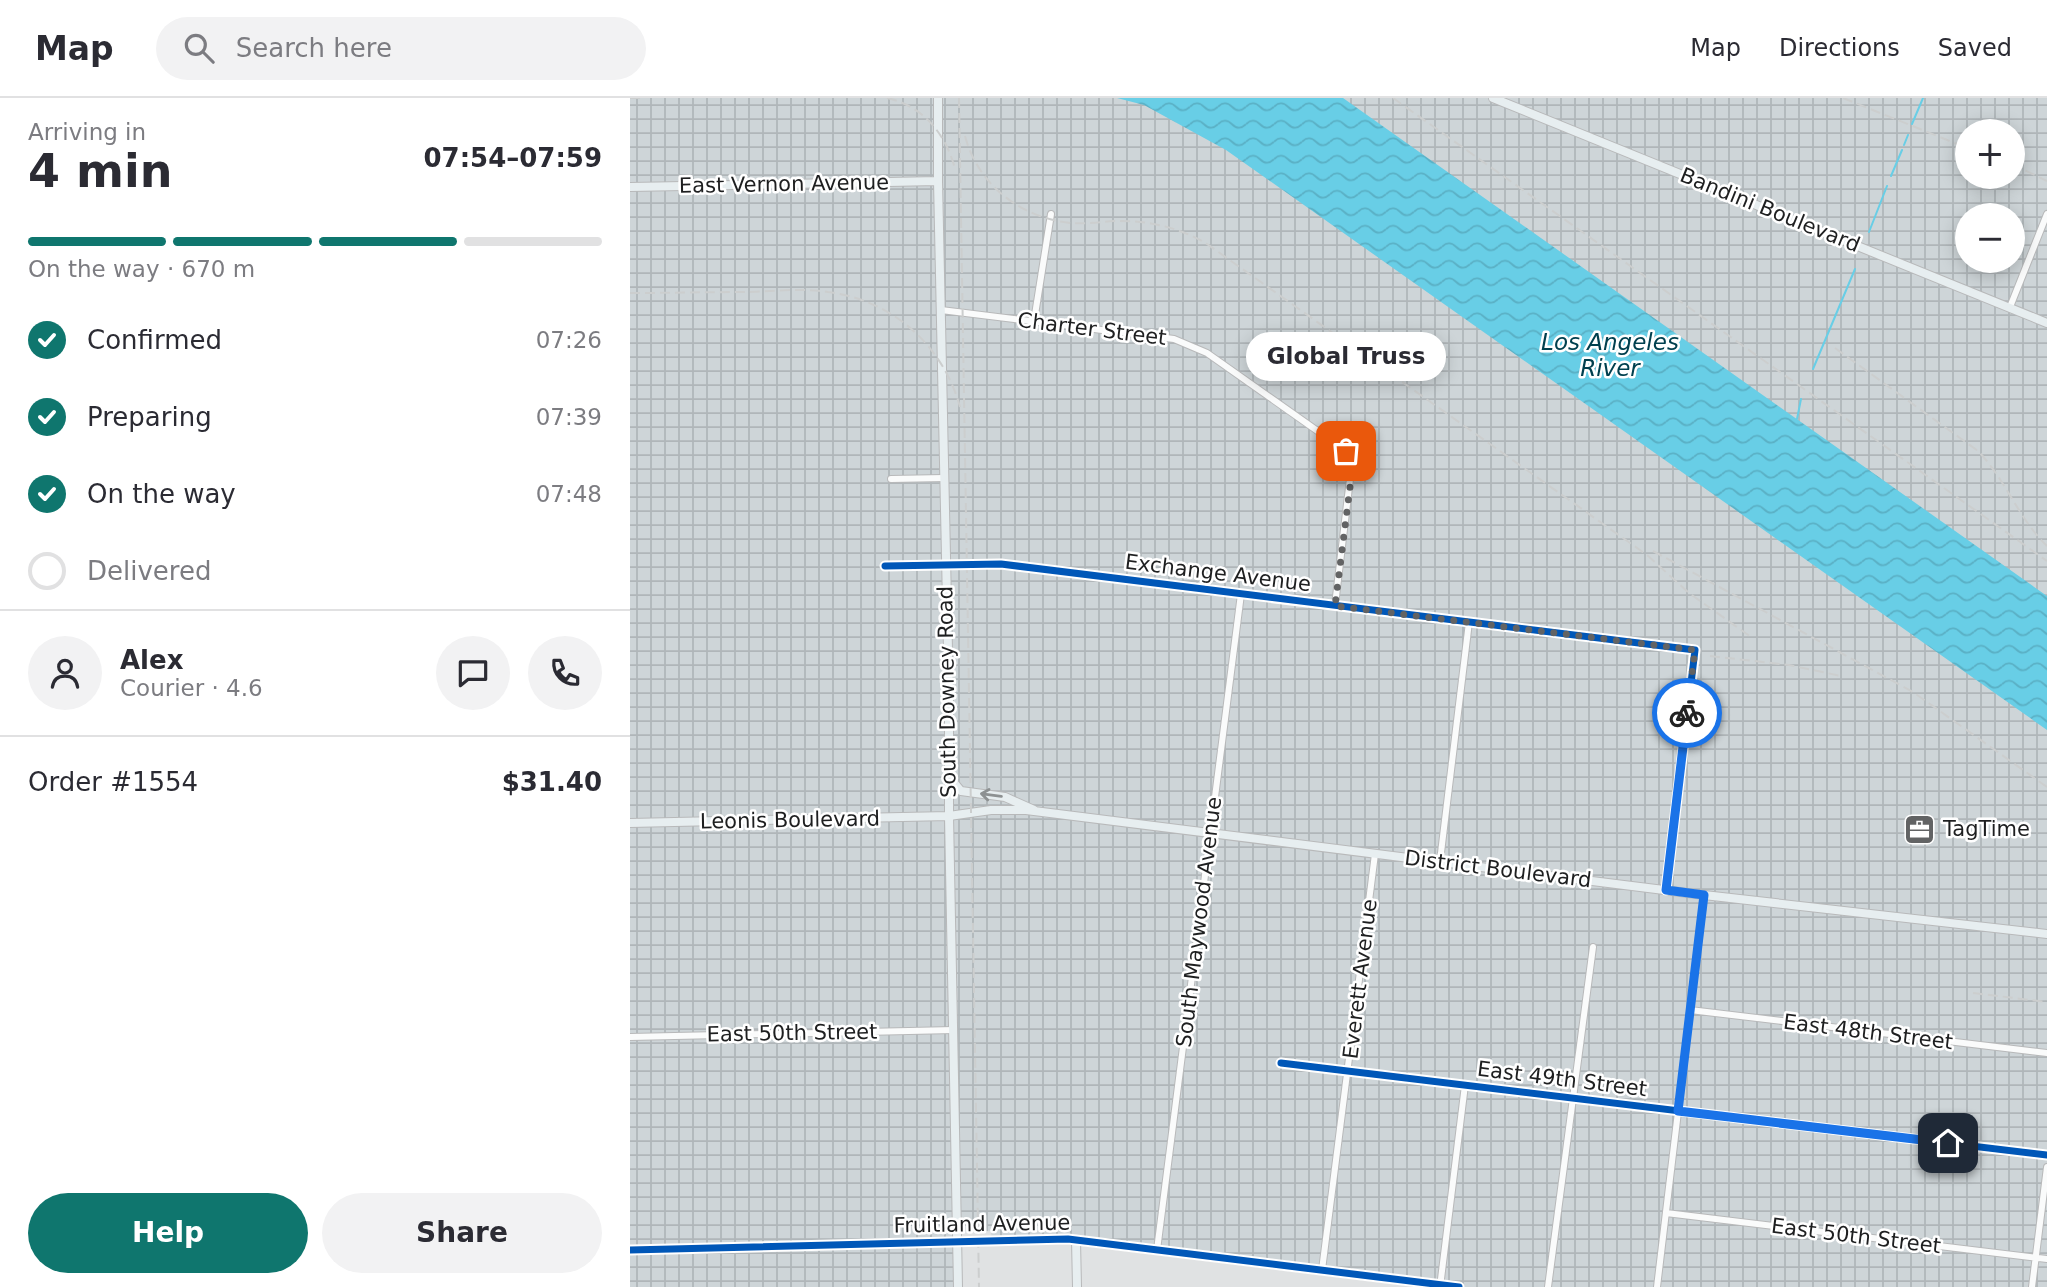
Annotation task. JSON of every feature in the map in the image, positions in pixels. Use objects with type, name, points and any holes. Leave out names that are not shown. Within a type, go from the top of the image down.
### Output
[{"type":"main road","name":"Bandini Boulevard","points":[[1493,98],[2047,323]]},
{"type":"main road","name":"South Downey Road","points":[[938,99],[958,1287]]},
{"type":"main road","name":"East Vernon Avenue","points":[[630,187],[938,181]]},
{"type":"main road","points":[[949,777],[961,791],[1005,797],[1037,811]]},
{"type":"main road","name":"District Boulevard","points":[[949,816],[991,810],[1037,811],[1704,895],[2047,934]]},
{"type":"main road","name":"Leonis Boulevard","points":[[630,823],[949,816]]},
{"type":"main road","points":[[1076,1240],[1077,1287]]},
{"type":"main road","name":"Fruitland Avenue","points":[[630,1250],[1076,1240],[1459,1287]]},
{"type":"street","points":[[1034,321],[1051,214]]},
{"type":"street","points":[[2010,307],[2047,215]]},
{"type":"street","name":"Charter Street","points":[[942,310],[1174,339],[1207,353],[1346,451],[1352,462],[1351,479],[1335,606]]},
{"type":"street","points":[[891,479],[944,478]]},
{"type":"street","name":"Exchange Avenue","points":[[885,566],[1000,564],[1695,650],[1666,890]]},
{"type":"street","name":"South Maywood Avenue","points":[[1157,1250],[1241,594]]},
{"type":"street","points":[[1440,861],[1469,622]]},
{"type":"street","name":"Everett Avenue","points":[[1322,1270],[1375,854]]},
{"type":"street","points":[[1657,1287],[1704,895]]},
{"type":"street","points":[[1548,1287],[1593,947]]},
{"type":"street","name":"East 48th Street","points":[[1690,1010],[2047,1054]]},
{"type":"street","name":"East 50th Street","points":[[630,1037],[954,1030]]},
{"type":"street","name":"East 49th Street","points":[[1281,1063],[2047,1156]]},
{"type":"street","points":[[1440,1286],[1465,1085]]},
{"type":"street","points":[[2032,1287],[2047,1167]]},
{"type":"street","name":"East 50th Street","points":[[1665,1213],[2047,1259]]},
{"type":"shaded area","points":[[630,98],[2047,98],[2047,1287],[1449,1287],[1082,1241],[992,1242],[991,1231],[953,1232],[954,1287],[630,1287]]},
{"type":"water","name":"Los Angeles River","points":[[1117,98],[1343,98],[2047,596],[2047,730],[1226,150],[1144,105]]},
{"type":"waterway","points":[[1912,124],[1923,98]]},
{"type":"waterway","points":[[1904,145],[1908,135]]},
{"type":"waterway","points":[[1891,176],[1902,150]]},
{"type":"waterway","points":[[1869,232],[1887,186]]},
{"type":"waterway","points":[[1813,369],[1855,269]]},
{"type":"waterway","points":[[1797,419],[1801,399]]},
{"type":"railway","points":[[630,98],[643,98]]},
{"type":"railway","points":[[887,98],[912,108],[931,123],[946,144],[955,169]]},
{"type":"railway","points":[[959,98],[979,1287]]},
{"type":"railway","points":[[1393,98],[2047,561]]},
{"type":"railway","points":[[1843,98],[1955,143]]},
{"type":"railway","points":[[965,136],[971,154],[991,184],[1004,196],[1035,214],[1071,223],[1150,223],[1185,233],[1207,244],[1647,555],[1689,593],[1751,637]]},
{"type":"railway","points":[[2025,170],[2047,181]]},
{"type":"railway","points":[[630,293],[798,290],[851,297],[893,316],[912,329],[928,345],[952,385],[960,407]]},
{"type":"railway","points":[[1835,348],[1978,451],[2047,546]]},
{"type":"railway","points":[[1653,551],[1913,692],[2047,787]]},
{"type":"railway","points":[[1710,656],[1789,665],[1841,676]]},
{"type":"railway","points":[[1973,993],[2047,1002]]},
{"type":"cycle path","points":[[885,566],[1001,564],[1695,650],[1666,890]]},
{"type":"cycle path","points":[[1281,1063],[2047,1155]]},
{"type":"cycle path","points":[[630,1250],[1068,1239],[1459,1287]]},
{"type":"way so far","points":[[1346,451],[1352,462],[1351,479],[1335,606],[1695,650],[1687,713]]},
{"type":"place","name":"Global Truss","points":[[1346,451]]},
{"type":"place","name":"TagTime","points":[[1920,829]]},
{"type":"route","points":[[1687,713],[1666,890],[1704,895],[1678,1111],[1948,1143]]}]
